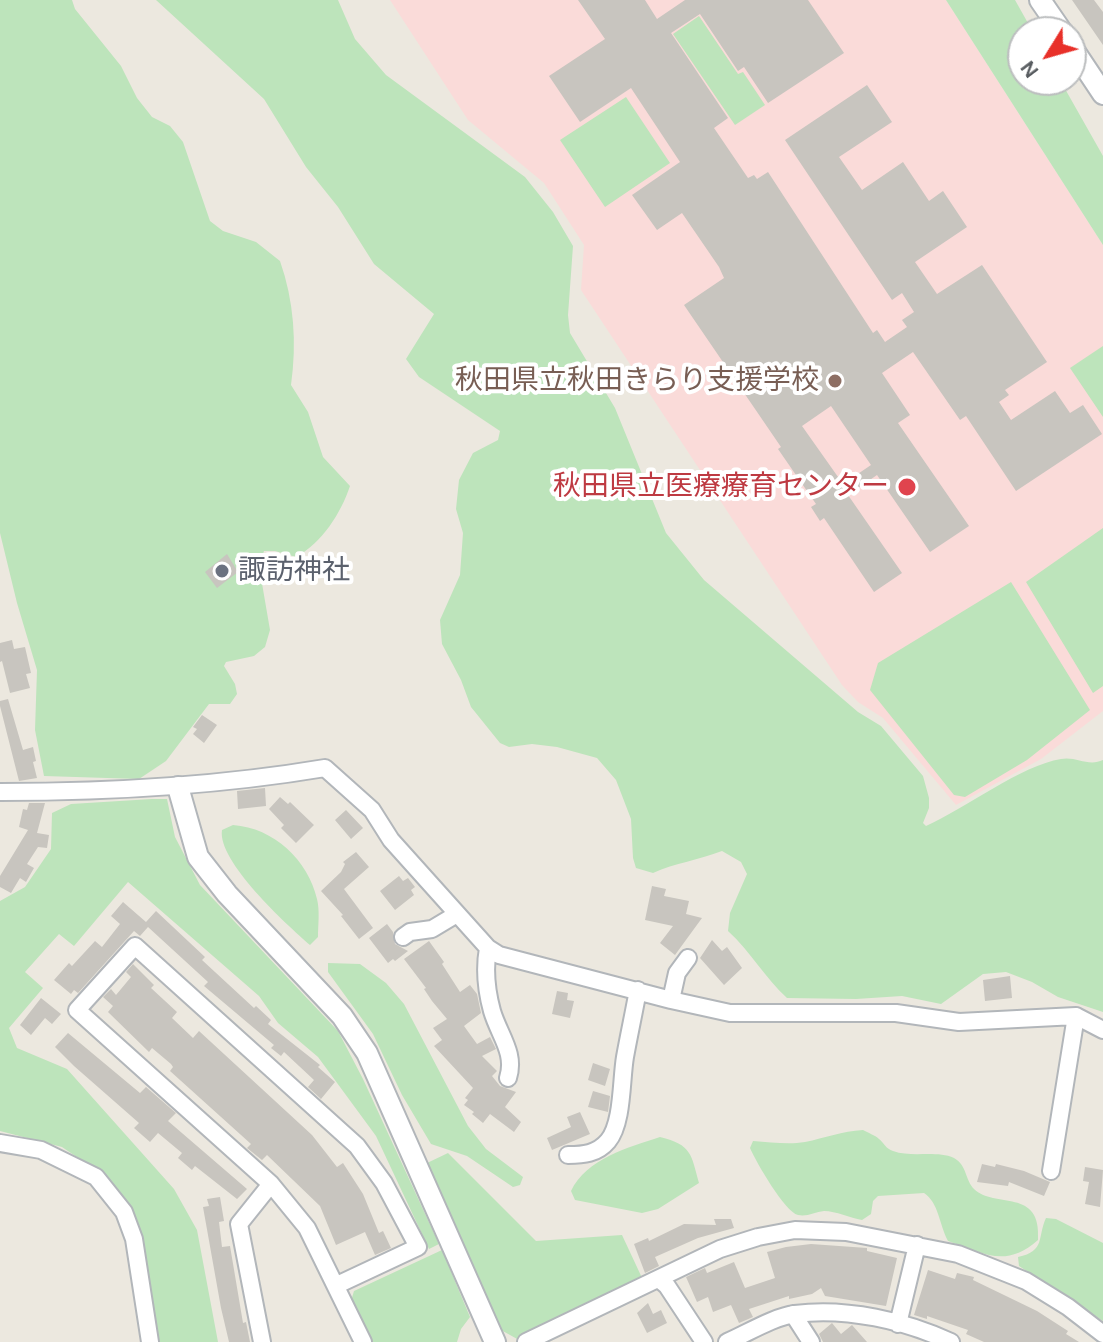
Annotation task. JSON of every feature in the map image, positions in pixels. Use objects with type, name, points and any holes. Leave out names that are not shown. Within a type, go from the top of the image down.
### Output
[{"type":"street","points":[[1087,70],[1103,94]]},
{"type":"street","points":[[0,791],[74,792],[178,787],[325,768],[372,810],[391,840],[488,948],[499,955],[730,1013],[896,1013],[950,1021],[1076,1016],[1103,1030]]},
{"type":"street","points":[[178,787],[198,857],[227,894],[342,1016],[367,1053],[495,1342]]},
{"type":"street","points":[[403,937],[410,932],[432,929],[457,914]]},
{"type":"street","points":[[337,1285],[418,1247],[384,1183],[357,1146],[135,946],[77,1010],[271,1184],[307,1228],[363,1342]]},
{"type":"street","points":[[488,948],[484,972],[493,1013],[512,1064],[508,1078]]},
{"type":"street","points":[[671,1000],[677,973],[688,958]]},
{"type":"street","points":[[568,1155],[585,1155],[610,1140],[620,1107],[638,990]]},
{"type":"street","points":[[1051,1171],[1076,1016]]},
{"type":"street","points":[[0,1143],[41,1150],[96,1177],[124,1212],[134,1239],[150,1342]]},
{"type":"street","points":[[262,1342],[239,1224],[271,1184]]},
{"type":"street","points":[[526,1342],[720,1249],[795,1230],[846,1232],[958,1254],[1026,1281],[1103,1334]]},
{"type":"street","points":[[908,1331],[917,1245]]},
{"type":"street","points":[[659,1279],[667,1286],[704,1342]]},
{"type":"street","points":[[793,1314],[811,1342]]},
{"type":"street","points":[[727,1342],[793,1314],[851,1314],[951,1342]]},
{"type":"shaded area","name":"秋田県立医療療育センター","points":[[390,0],[946,0],[1103,245],[1103,711],[1041,759],[956,805],[883,718],[858,702],[842,685],[581,290],[584,245],[544,183],[468,120]]},
{"type":"green space","points":[[0,0],[72,0],[75,9],[121,66],[137,98],[152,117],[170,126],[183,142],[210,221],[223,231],[256,242],[280,261],[293,322],[291,385],[308,412],[323,457],[350,486],[329,526],[305,551],[296,557],[264,551],[259,566],[270,630],[265,647],[254,656],[226,662],[224,666],[237,694],[230,704],[209,704],[166,761],[139,779],[44,776],[35,730],[37,670],[0,533]]},
{"type":"green space","points":[[156,0],[338,0],[355,39],[386,75],[525,177],[553,212],[573,246],[568,315],[570,333],[615,408],[666,533],[704,580],[858,712],[881,726],[923,776],[929,798],[923,823],[926,826],[1011,778],[1046,763],[1066,758],[1092,762],[1103,760],[1103,1012],[1058,997],[1006,972],[983,974],[941,1004],[902,996],[787,998],[728,931],[730,913],[747,874],[741,862],[722,851],[653,873],[636,868],[631,819],[616,780],[597,758],[557,747],[532,744],[509,747],[500,743],[471,707],[442,644],[440,620],[460,575],[463,533],[456,509],[459,480],[473,453],[498,440],[500,431],[419,377],[406,359],[434,314],[374,264],[338,207],[306,167],[264,99]]},
{"type":"green space","points":[[946,0],[1015,0],[1024,16],[1007,16],[1007,95]]},
{"type":"green space","points":[[699,16],[738,74],[743,72],[765,105],[735,125],[673,34]]},
{"type":"green space","points":[[1008,96],[1069,96],[1103,156],[1103,245]]},
{"type":"green space","points":[[626,97],[670,163],[605,207],[560,140]]},
{"type":"green space","points":[[1103,346],[1103,417],[1070,368]]},
{"type":"green space","points":[[1103,528],[1103,686],[1093,693],[1026,582]]},
{"type":"green space","points":[[1011,582],[1090,710],[1027,760],[965,797],[954,795],[870,690],[878,663]]},
{"type":"green space","points":[[167,799],[175,837],[200,885],[338,1031],[439,1244],[429,1249],[376,1136],[318,1057],[278,1023],[259,996],[128,882],[74,946],[59,934],[25,972],[43,988],[9,1028],[17,1048],[67,1069],[174,1189],[197,1230],[218,1342],[157,1342],[145,1252],[130,1206],[102,1174],[62,1147],[0,1131],[0,901],[25,887],[51,849],[52,813],[71,804]]},
{"type":"green space","points":[[233,825],[248,827],[275,839],[306,871],[318,908],[318,937],[310,945],[256,892],[230,858],[223,843],[222,830]]},
{"type":"green space","points":[[328,963],[360,964],[386,983],[404,1004],[468,1126],[486,1149],[523,1177],[520,1185],[513,1187],[467,1156],[431,1144],[402,1095],[373,1034],[328,972]]},
{"type":"green space","points":[[863,1130],[893,1151],[954,1158],[974,1189],[983,1195],[1015,1202],[1032,1212],[1037,1223],[1038,1240],[1026,1249],[1005,1256],[984,1254],[948,1241],[936,1208],[924,1193],[878,1196],[873,1201],[871,1214],[862,1220],[829,1211],[798,1215],[779,1196],[750,1148],[753,1141],[799,1143]]},
{"type":"green space","points":[[660,1137],[684,1147],[699,1183],[658,1209],[642,1213],[575,1200],[571,1191],[587,1170],[622,1150]]},
{"type":"green space","points":[[448,1153],[536,1241],[622,1235],[643,1280],[519,1340],[501,1330],[425,1164]]},
{"type":"green space","points":[[1046,1218],[1056,1219],[1103,1243],[1103,1321],[1019,1266],[1018,1257],[1037,1247]]},
{"type":"green space","points":[[442,1250],[470,1317],[461,1329],[457,1342],[370,1342],[351,1301],[354,1291]]},
{"type":"building","points":[[578,0],[645,0],[657,19],[685,0],[808,0],[844,53],[768,103],[744,67],[738,71],[700,14],[671,33],[728,118],[714,128],[748,178],[754,175],[757,179],[768,172],[873,333],[877,330],[885,342],[907,327],[902,320],[914,312],[902,293],[892,300],[785,140],[867,85],[892,122],[839,157],[862,190],[903,162],[929,201],[943,191],[967,227],[915,262],[937,294],[982,265],[1047,362],[1005,390],[1009,395],[999,402],[1011,420],[1055,391],[1070,413],[1083,405],[1102,434],[1016,491],[966,416],[960,420],[913,352],[882,373],[910,415],[898,423],[969,526],[930,552],[877,475],[848,495],[902,573],[874,592],[824,518],[820,521],[811,507],[816,504],[778,449],[781,447],[684,305],[724,278],[719,267],[682,213],[657,230],[632,195],[680,162],[631,88],[580,122],[549,76],[605,39]],"holes":[[[831,406],[871,465],[843,484],[802,426]]]},
{"type":"building","points":[[1072,0],[1094,0],[1103,12],[1103,45],[1087,22],[1087,16],[1083,16]]},
{"type":"building","name":"諏訪神社","points":[[227,554],[238,572],[217,588],[205,572]]},
{"type":"building","points":[[12,640],[14,649],[25,647],[31,673],[26,674],[30,688],[10,693],[0,662],[0,643]]},
{"type":"building","points":[[8,699],[23,750],[33,747],[37,778],[19,781],[0,706],[0,701]]},
{"type":"building","points":[[202,715],[217,725],[204,743],[193,734],[197,729],[193,727]]},
{"type":"building","points":[[265,788],[266,806],[238,809],[237,791]]},
{"type":"building","points":[[280,797],[288,804],[290,802],[314,825],[296,843],[281,828],[284,825],[269,809]]},
{"type":"building","points":[[29,803],[45,803],[37,833],[49,835],[47,848],[38,847],[27,864],[34,868],[26,882],[20,878],[11,893],[0,887],[0,876],[28,830],[19,827],[23,809],[27,810]]},
{"type":"building","points":[[346,810],[363,828],[351,839],[335,820]]},
{"type":"building","points":[[356,852],[369,867],[344,889],[373,928],[359,939],[321,891],[341,872],[343,862]]},
{"type":"building","points":[[399,876],[403,881],[408,878],[415,887],[411,890],[414,895],[395,910],[380,891]]},
{"type":"building","points":[[652,886],[666,889],[664,896],[689,901],[686,914],[702,918],[675,955],[660,943],[673,926],[645,920]]},
{"type":"building","points":[[123,902],[146,922],[156,911],[205,957],[202,960],[271,1020],[268,1024],[320,1065],[318,1067],[335,1082],[321,1099],[308,1087],[314,1080],[284,1052],[281,1056],[271,1048],[274,1045],[204,986],[208,982],[148,927],[140,936],[134,931],[78,993],[74,990],[71,994],[54,980],[95,941],[102,947],[120,924],[111,916]]},
{"type":"building","points":[[387,924],[393,932],[395,944],[408,951],[388,963],[369,938]]},
{"type":"building","points":[[712,940],[722,951],[727,947],[742,968],[724,985],[700,958]]},
{"type":"building","points":[[429,941],[460,992],[470,985],[477,994],[481,1013],[464,1026],[477,1044],[490,1037],[496,1049],[482,1056],[497,1071],[492,1076],[500,1086],[516,1092],[505,1107],[521,1122],[514,1132],[490,1114],[483,1123],[472,1114],[474,1112],[464,1105],[473,1088],[434,1046],[442,1040],[433,1028],[447,1019],[404,959]]},
{"type":"building","points":[[133,964],[154,985],[151,988],[177,1012],[172,1018],[193,1038],[199,1031],[312,1135],[337,1167],[343,1163],[363,1194],[379,1233],[383,1231],[391,1248],[375,1255],[365,1232],[336,1245],[320,1206],[267,1155],[262,1160],[247,1148],[251,1144],[170,1071],[173,1067],[171,1064],[152,1048],[149,1052],[108,1012],[113,1006],[103,997],[111,989],[116,995],[131,977],[126,972]]},
{"type":"building","points":[[1010,976],[1012,998],[985,1001],[983,980]]},
{"type":"building","points":[[557,991],[568,993],[567,1000],[574,1001],[570,1018],[552,1014]]},
{"type":"building","points":[[41,998],[61,1014],[52,1024],[45,1018],[31,1035],[20,1025]]},
{"type":"building","points":[[68,1033],[140,1093],[146,1087],[176,1113],[168,1121],[247,1189],[237,1199],[195,1166],[192,1170],[178,1158],[182,1153],[158,1133],[150,1142],[134,1128],[139,1123],[55,1047]]},
{"type":"building","points":[[593,1063],[610,1069],[605,1086],[588,1080]]},
{"type":"building","points":[[593,1091],[610,1096],[608,1112],[588,1107]]},
{"type":"building","points":[[580,1112],[590,1134],[552,1150],[547,1138],[571,1127],[567,1117]]},
{"type":"building","points":[[982,1164],[1024,1171],[1050,1182],[1044,1196],[1009,1182],[1008,1186],[977,1182]]},
{"type":"building","points":[[1085,1167],[1103,1170],[1100,1207],[1085,1204],[1089,1182],[1083,1181]]},
{"type":"building","points":[[220,1197],[224,1221],[219,1222],[222,1247],[230,1246],[243,1323],[246,1322],[250,1342],[229,1342],[221,1308],[203,1207],[209,1206],[207,1199]]},
{"type":"building","points":[[714,1219],[731,1219],[734,1228],[698,1238],[655,1257],[659,1266],[645,1273],[634,1244],[648,1238],[649,1241],[684,1224],[716,1225]]},
{"type":"building","points":[[811,1244],[867,1248],[867,1251],[897,1258],[886,1306],[825,1296],[821,1288],[812,1294],[789,1299],[789,1296],[749,1309],[753,1317],[739,1323],[731,1305],[713,1312],[708,1297],[697,1302],[686,1277],[705,1268],[707,1273],[734,1262],[745,1288],[775,1278],[767,1252]]},
{"type":"building","points":[[928,1270],[955,1279],[957,1273],[974,1277],[973,1280],[1037,1311],[1079,1342],[984,1342],[966,1334],[968,1330],[927,1316],[927,1319],[914,1315]]},
{"type":"building","points":[[648,1303],[653,1314],[661,1310],[667,1323],[647,1333],[637,1313]]},
{"type":"building","points":[[832,1323],[841,1334],[852,1325],[867,1342],[823,1342],[819,1334]]},
{"type":"place","name":"秋田県立秋田きらり支援学校","points":[[835,381]]},
{"type":"place","name":"秋田県立医療療育センター","points":[[907,487]]},
{"type":"place","name":"諏訪神社","points":[[222,571]]}]
